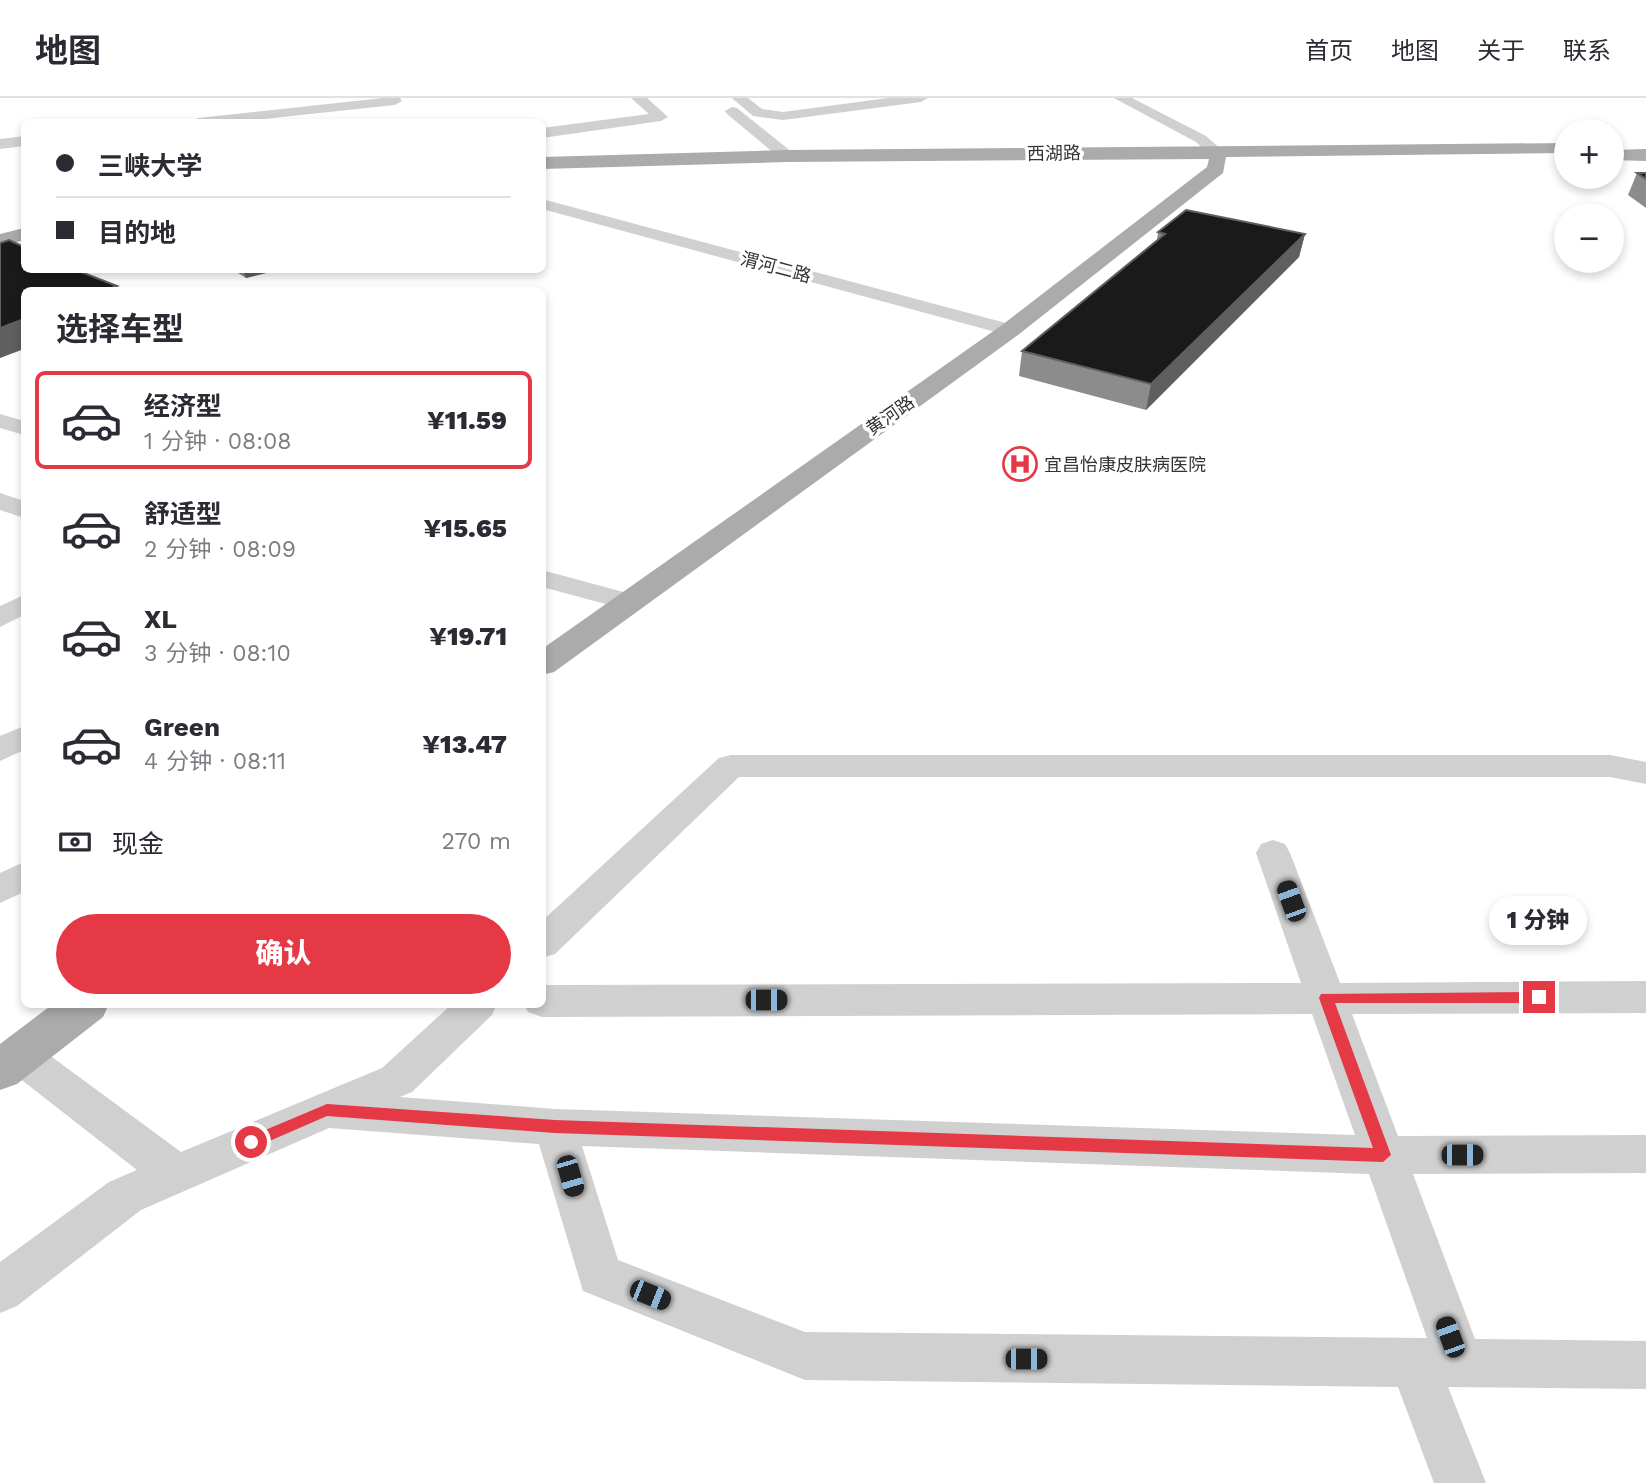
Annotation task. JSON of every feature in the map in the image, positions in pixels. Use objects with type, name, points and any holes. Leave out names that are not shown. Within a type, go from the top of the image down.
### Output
[{"type":"main road","name":"西湖路","points":[[546,169],[1554,148]]},
{"type":"main road","points":[[1624,148],[1646,148]]},
{"type":"main road","name":"黄河路","points":[[546,662],[1010,330],[1216,169],[1217,155]]},
{"type":"main road","points":[[1624,156],[1646,155]]},
{"type":"main road","name":"西湖路","points":[[546,163],[787,156],[1554,156]]},
{"type":"main road","points":[[0,233],[21,227]]},
{"type":"main road","points":[[0,241],[21,235]]},
{"type":"main road","points":[[9,1063],[82,1008]]},
{"type":"street","points":[[546,132],[661,117],[638,98]]},
{"type":"street","points":[[717,98],[787,156]]},
{"type":"street","points":[[744,101],[758,113],[783,116],[856,102],[921,98]]},
{"type":"street","points":[[1121,98],[1201,139],[1217,155]]},
{"type":"street","points":[[744,101],[793,99]]},
{"type":"street","points":[[0,144],[21,141]]},
{"type":"street","name":"渭河二路","points":[[546,205],[1010,330]]},
{"type":"street","points":[[0,421],[21,427]]},
{"type":"street","points":[[0,501],[21,509]]},
{"type":"street","points":[[546,579],[628,602]]},
{"type":"street","points":[[0,618],[21,605]]},
{"type":"street","points":[[0,750],[21,738]]},
{"type":"street","points":[[546,940],[732,766],[1610,766],[1646,773]]},
{"type":"street","points":[[1273,853],[1383,1155],[1437,1363],[1460,1483]]},
{"type":"street","points":[[0,890],[21,877]]},
{"type":"street","points":[[546,1000],[1646,997]]},
{"type":"street","points":[[0,1290],[125,1196],[397,1080],[474,1008]]},
{"type":"street","points":[[9,1063],[176,1174]]},
{"type":"street","points":[[327,1110],[555,1127],[1383,1155],[1646,1154]]},
{"type":"street","points":[[555,1127],[599,1275],[805,1356],[1646,1366]]},
{"type":"lane","points":[[226,119],[395,101],[393,98]]},
{"type":"building","points":[[1186,210],[1305,234],[1151,384],[1022,351],[1165,234],[1158,232]]},
{"type":"building","points":[[9,240],[21,246],[21,273],[84,273],[117,286],[21,287],[21,320],[0,328],[0,243]]},
{"type":"place","name":"宜昌怡康皮肤病医院","points":[[1020,464]]},
{"type":"route","points":[[251,1142],[327,1110],[555,1127],[1383,1155],[1326,998],[1539,997]]}]
